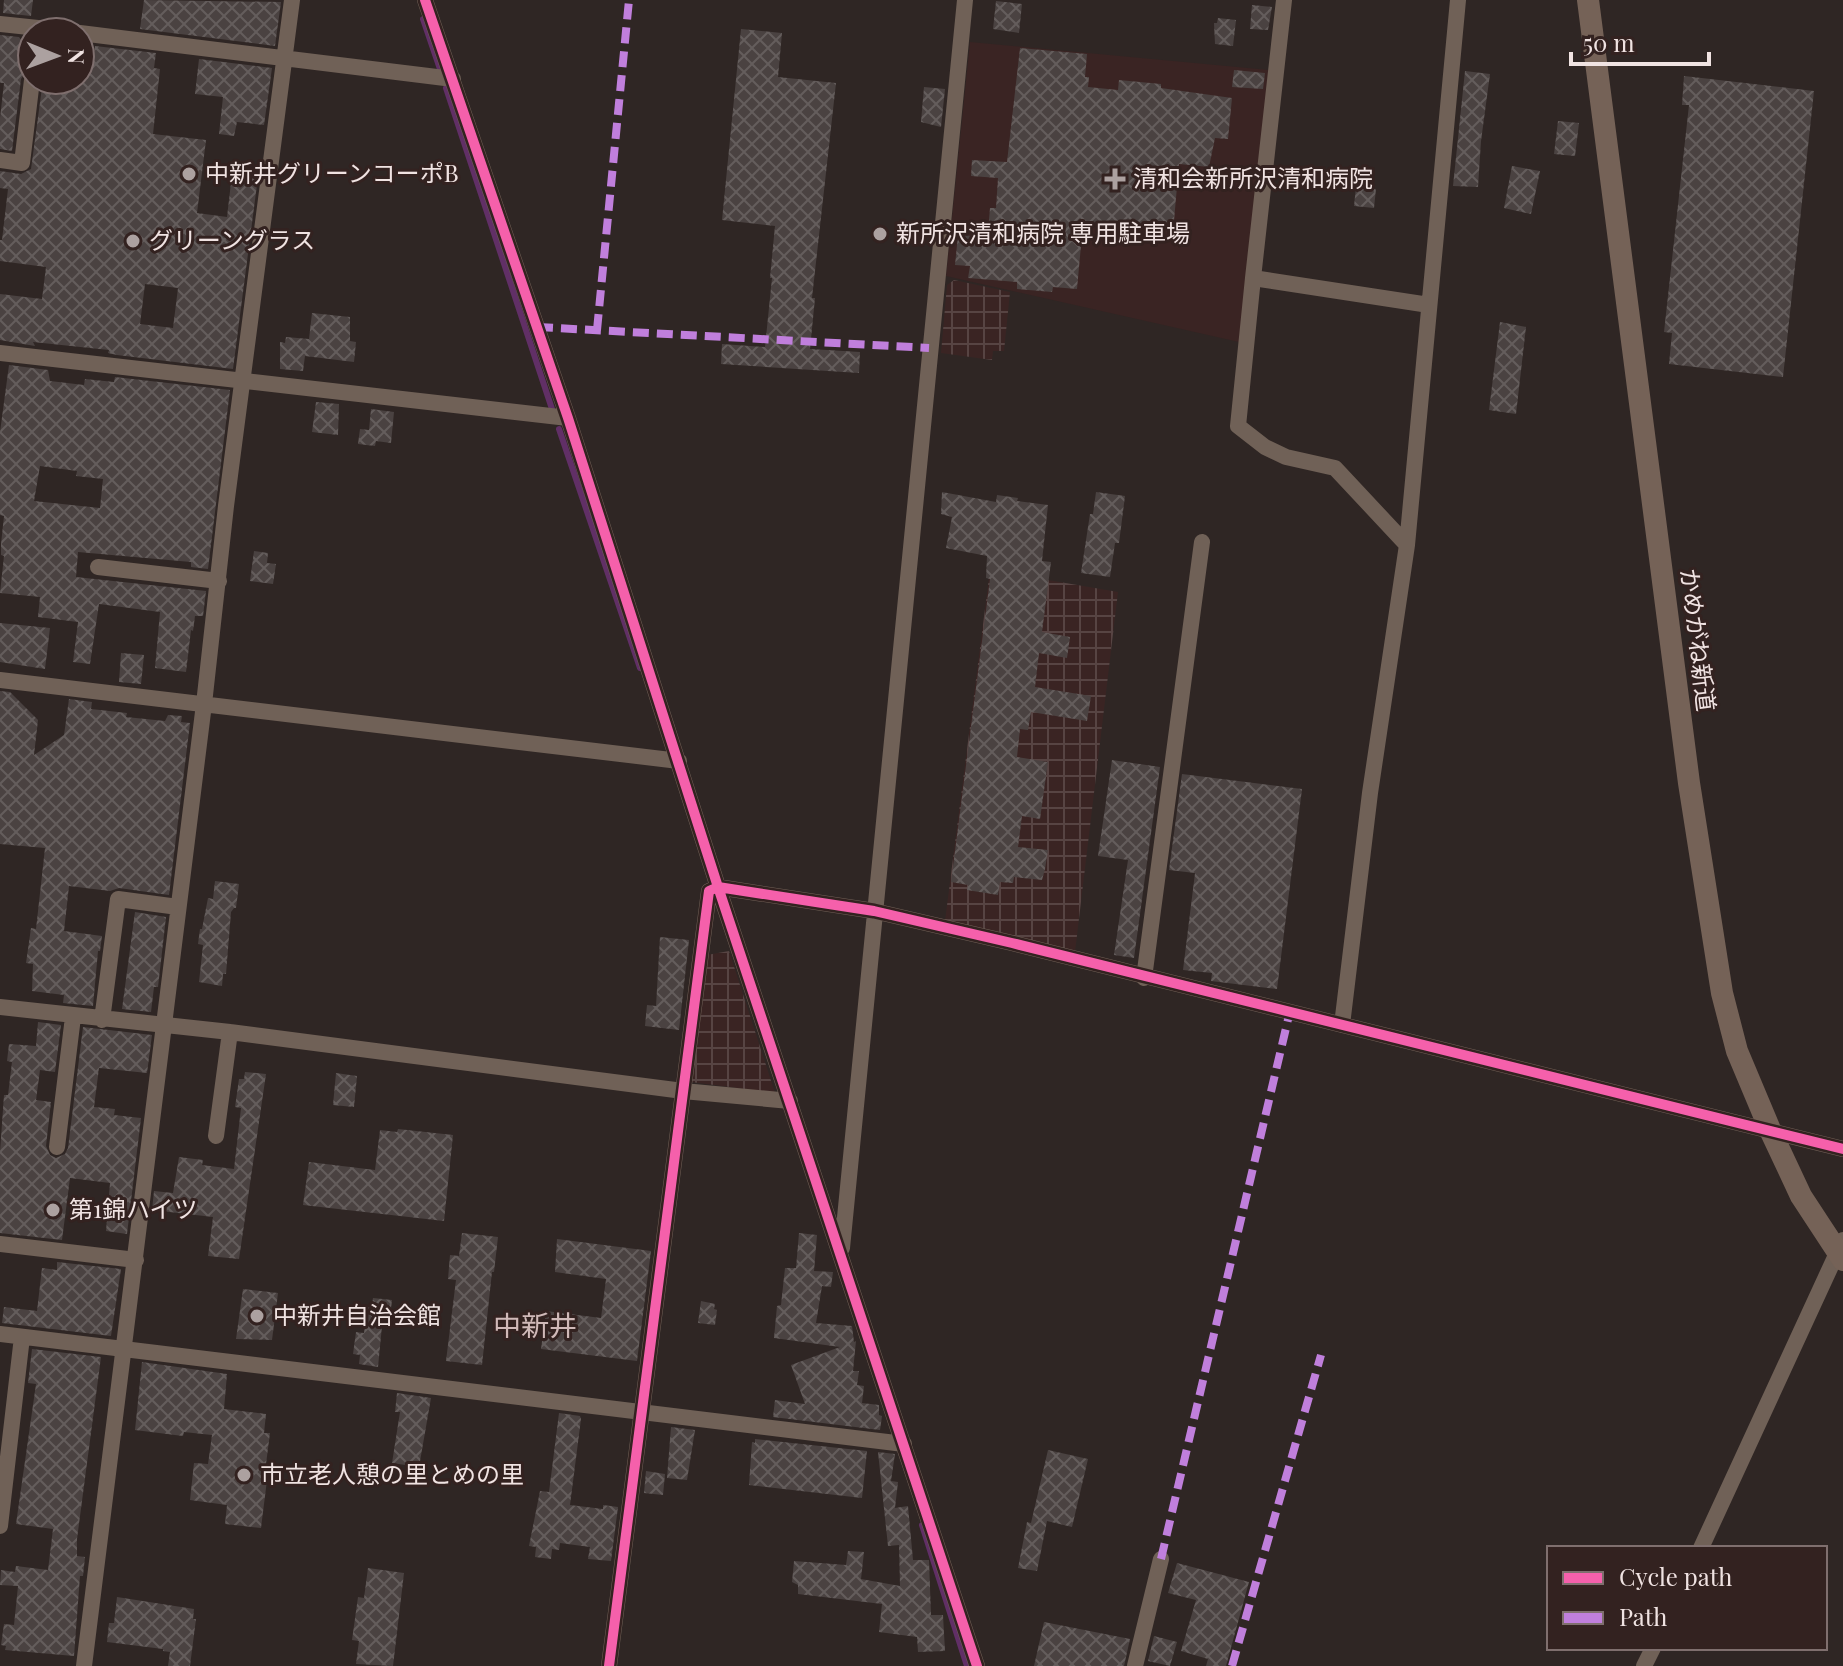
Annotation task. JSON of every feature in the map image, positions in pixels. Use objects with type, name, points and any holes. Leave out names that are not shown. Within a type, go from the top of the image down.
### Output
[{"type":"street","points":[[84,1666],[292,0]]},
{"type":"street","points":[[425,0],[568,418],[718,887],[977,1666]]},
{"type":"street","points":[[841,1255],[965,0]]},
{"type":"street","points":[[1284,0],[1238,426],[1265,447],[1286,457],[1335,468],[1407,545]]},
{"type":"street","points":[[1342,1025],[1370,793],[1407,545],[1458,0]]},
{"type":"street","name":"かめがね新道","points":[[1588,0],[1710,932],[1722,993],[1737,1051],[1771,1132],[1801,1196],[1841,1251]]},
{"type":"street","points":[[96,34],[453,79]]},
{"type":"street","points":[[0,160],[22,163],[30,96]]},
{"type":"street","points":[[1253,278],[1429,305]]},
{"type":"street","points":[[0,353],[568,418]]},
{"type":"street","points":[[1144,978],[1202,542]]},
{"type":"street","points":[[98,567],[219,581]]},
{"type":"street","points":[[0,680],[679,761]]},
{"type":"street","points":[[609,1666],[709,891],[718,887],[874,911],[1843,1149]]},
{"type":"street","points":[[102,1020],[118,899],[178,907]]},
{"type":"street","points":[[0,1015],[0,1007],[230,1032],[683,1091],[790,1101]]},
{"type":"street","points":[[57,1147],[73,1017]]},
{"type":"street","points":[[216,1136],[230,1032]]},
{"type":"street","points":[[0,1244],[136,1260]]},
{"type":"street","points":[[1702,1546],[1841,1251]]},
{"type":"street","points":[[0,1334],[904,1444]]},
{"type":"street","points":[[0,1526],[22,1337]]},
{"type":"street","points":[[1135,1666],[1161,1559]]},
{"type":"shaded area","points":[[970,42],[1269,70],[1239,342],[946,276]]},
{"type":"shaded area","points":[[954,280],[1010,292],[1004,351],[993,351],[992,360],[941,353],[947,285]]},
{"type":"shaded area","points":[[990,570],[1118,592],[1075,952],[945,921]]},
{"type":"shaded area","points":[[729,951],[775,1093],[691,1082],[707,955]]},
{"type":"building","points":[[4,0],[33,0],[31,16],[3,13]]},
{"type":"building","points":[[144,0],[281,2],[275,46],[140,29]]},
{"type":"building","points":[[996,1],[1022,4],[1019,33],[993,29]]},
{"type":"building","points":[[1252,5],[1272,7],[1268,30],[1250,29]]},
{"type":"building","points":[[1218,18],[1236,20],[1233,46],[1215,44],[1214,23]]},
{"type":"building","points":[[741,29],[782,33],[778,77],[836,83],[812,298],[815,298],[810,349],[860,352],[859,373],[721,364],[722,344],[765,347],[772,278],[775,226],[722,220]]},
{"type":"building","points":[[0,35],[16,37],[16,96],[19,96],[12,151],[0,149],[4,83],[0,83]]},
{"type":"building","points":[[96,46],[156,53],[154,68],[160,69],[153,134],[206,140],[197,213],[227,217],[232,174],[258,177],[233,369],[117,355],[108,353],[109,350],[33,342],[35,346],[0,340],[0,294],[42,299],[46,267],[0,261],[8,189],[0,188],[0,171],[21,174],[31,169],[41,96],[96,96]],"holes":[[[145,284],[178,288],[173,328],[140,324]]]},
{"type":"building","points":[[1020,48],[1087,54],[1085,77],[1089,77],[1088,87],[1118,90],[1119,80],[1161,84],[1161,88],[1232,98],[1228,139],[1215,138],[1209,167],[1179,164],[1173,232],[1083,224],[1077,289],[1053,287],[1052,292],[1017,289],[1017,282],[968,278],[970,266],[955,265],[958,235],[973,236],[974,230],[988,231],[990,208],[996,208],[998,178],[971,176],[972,160],[1007,162]]},
{"type":"building","points":[[199,59],[272,68],[264,125],[237,122],[234,136],[219,134],[223,97],[195,94]]},
{"type":"building","points":[[1234,70],[1265,73],[1263,89],[1232,87]]},
{"type":"building","points":[[1465,71],[1490,74],[1478,187],[1453,186]]},
{"type":"building","points":[[1684,76],[1814,91],[1783,377],[1669,364],[1672,333],[1664,332],[1689,105],[1682,105]]},
{"type":"building","points":[[924,87],[945,89],[941,127],[921,122]]},
{"type":"building","points":[[1558,121],[1579,123],[1575,156],[1554,154]]},
{"type":"building","points":[[1512,166],[1540,171],[1531,214],[1504,208]]},
{"type":"building","points":[[1356,187],[1376,189],[1374,208],[1354,206]]},
{"type":"building","points":[[312,313],[350,317],[350,341],[356,342],[354,362],[305,356],[303,371],[280,369],[280,342],[285,343],[286,337],[309,339]]},
{"type":"building","points":[[1500,322],[1526,327],[1516,414],[1489,410]]},
{"type":"building","points":[[9,365],[48,370],[50,381],[84,385],[85,379],[114,382],[115,377],[230,390],[208,569],[191,567],[191,562],[78,552],[76,577],[206,591],[203,616],[195,616],[191,630],[186,672],[155,668],[160,612],[99,604],[90,664],[73,662],[78,622],[38,617],[40,597],[0,593],[4,516],[0,515],[0,432]],"holes":[[[40,466],[77,471],[76,476],[103,479],[100,508],[34,501]]]},
{"type":"building","points":[[316,402],[339,404],[338,435],[312,432]]},
{"type":"building","points":[[371,409],[394,412],[391,443],[376,441],[375,446],[358,444],[360,429],[369,430]]},
{"type":"building","points":[[942,492],[996,502],[997,495],[1048,505],[1042,561],[1051,562],[1042,632],[1070,637],[1067,658],[1039,653],[1035,687],[1091,696],[1087,721],[1031,712],[1028,730],[1020,729],[1017,757],[1048,762],[1040,819],[1022,816],[1018,847],[1048,850],[1042,880],[1014,877],[1013,883],[1000,882],[998,895],[967,890],[968,885],[951,882],[990,579],[986,578],[987,556],[946,548],[952,517],[941,514]]},
{"type":"building","points":[[1096,492],[1125,496],[1119,543],[1115,543],[1110,577],[1081,573]]},
{"type":"building","points":[[254,551],[268,553],[267,563],[276,564],[273,584],[250,581]]},
{"type":"building","points":[[0,623],[50,628],[45,669],[0,662]]},
{"type":"building","points":[[121,653],[144,655],[141,684],[119,682]]},
{"type":"building","points":[[0,691],[10,692],[38,720],[34,755],[64,735],[69,699],[92,702],[91,709],[127,713],[126,717],[165,721],[168,715],[182,716],[181,722],[190,723],[169,895],[119,888],[110,891],[69,886],[64,931],[102,936],[93,1006],[63,1003],[64,995],[32,991],[33,964],[26,963],[31,928],[36,929],[45,848],[0,844]]},
{"type":"building","points":[[1112,760],[1160,767],[1134,958],[1114,955],[1128,860],[1098,856]]},
{"type":"building","points":[[1182,774],[1302,789],[1277,989],[1211,981],[1212,973],[1183,970],[1195,873],[1169,870]]},
{"type":"building","points":[[215,881],[239,884],[236,908],[231,912],[226,974],[223,974],[222,986],[199,982],[203,945],[198,944],[200,929],[208,898],[213,899]]},
{"type":"building","points":[[135,912],[166,917],[158,987],[154,987],[151,1012],[122,1009]]},
{"type":"building","points":[[660,937],[689,940],[679,1030],[645,1026],[647,1005],[656,1006]]},
{"type":"building","points":[[38,1022],[61,1025],[55,1072],[40,1070],[36,1100],[51,1102],[46,1146],[50,1155],[56,1158],[65,1154],[68,1148],[83,1027],[152,1035],[147,1073],[99,1068],[94,1107],[115,1109],[114,1115],[141,1118],[127,1234],[106,1231],[110,1183],[70,1178],[62,1240],[0,1233],[4,1095],[8,1095],[12,1062],[7,1061],[9,1044],[36,1046]]},
{"type":"building","points":[[245,1072],[266,1074],[239,1259],[208,1256],[213,1217],[152,1210],[154,1191],[173,1193],[179,1157],[203,1160],[202,1165],[234,1169],[241,1108],[235,1107],[239,1079],[244,1079]]},
{"type":"building","points":[[336,1073],[357,1076],[354,1107],[333,1105]]},
{"type":"building","points":[[398,1129],[453,1135],[444,1221],[303,1205],[309,1162],[375,1170],[380,1130],[397,1132]]},
{"type":"building","points":[[462,1233],[498,1237],[482,1365],[446,1361],[456,1280],[448,1279],[450,1255],[459,1256]]},
{"type":"building","points":[[799,1233],[817,1235],[814,1271],[833,1272],[831,1287],[822,1286],[816,1323],[852,1326],[856,1341],[853,1371],[859,1371],[857,1385],[864,1386],[862,1403],[879,1405],[879,1415],[882,1416],[880,1430],[773,1417],[775,1400],[805,1404],[791,1365],[840,1347],[774,1338],[785,1268],[796,1268]]},
{"type":"building","points":[[557,1239],[651,1251],[637,1361],[541,1349],[546,1311],[601,1318],[606,1279],[555,1272]]},
{"type":"building","points":[[57,1262],[121,1269],[111,1336],[2,1323],[4,1307],[37,1311],[42,1268],[57,1270]]},
{"type":"building","name":"中新井自治会館","points":[[243,1289],[278,1293],[272,1340],[236,1339]]},
{"type":"building","points":[[373,1298],[392,1300],[389,1327],[382,1326],[378,1367],[359,1364],[360,1355],[353,1354],[356,1332],[364,1333],[367,1307],[372,1307]]},
{"type":"building","points":[[701,1301],[715,1304],[715,1325],[698,1323]]},
{"type":"building","points":[[32,1349],[101,1357],[77,1539],[77,1556],[85,1557],[83,1576],[80,1576],[74,1656],[5,1650],[6,1646],[1,1645],[4,1624],[14,1625],[18,1586],[0,1585],[1,1570],[15,1572],[16,1566],[48,1570],[53,1529],[16,1524],[36,1384],[28,1383]]},
{"type":"building","points":[[142,1362],[227,1374],[224,1409],[266,1414],[264,1433],[270,1433],[266,1464],[269,1464],[261,1528],[225,1524],[227,1505],[190,1500],[194,1463],[208,1464],[212,1435],[184,1432],[183,1436],[135,1430]]},
{"type":"building","points":[[397,1393],[431,1398],[419,1467],[392,1463],[400,1412],[395,1412]]},
{"type":"building","points":[[559,1413],[580,1416],[581,1419],[570,1505],[603,1509],[603,1505],[618,1507],[611,1561],[588,1559],[590,1547],[560,1543],[559,1550],[552,1549],[551,1559],[535,1557],[536,1547],[529,1546],[540,1491],[549,1492]]},
{"type":"building","points":[[671,1427],[695,1430],[687,1480],[667,1478]]},
{"type":"building","points":[[755,1439],[867,1451],[862,1498],[749,1485],[752,1442],[755,1443]]},
{"type":"building","points":[[1048,1450],[1088,1459],[1072,1527],[1047,1521],[1037,1571],[1018,1568],[1027,1522],[1031,1523]]},
{"type":"building","points":[[878,1452],[895,1454],[891,1481],[898,1482],[895,1508],[908,1506],[913,1560],[929,1560],[931,1615],[943,1615],[945,1651],[918,1652],[917,1637],[879,1632],[882,1604],[798,1594],[798,1585],[792,1582],[794,1561],[846,1565],[848,1551],[864,1552],[861,1579],[900,1586],[899,1545],[888,1546]]},
{"type":"building","points":[[646,1471],[665,1474],[663,1495],[644,1493]]},
{"type":"building","points":[[1177,1563],[1249,1582],[1226,1666],[1206,1666],[1208,1659],[1181,1651],[1196,1600],[1168,1593]]},
{"type":"building","points":[[368,1568],[404,1573],[393,1666],[356,1664],[359,1641],[352,1640],[358,1597],[364,1598]]},
{"type":"building","points":[[117,1597],[194,1609],[193,1619],[196,1619],[190,1666],[168,1666],[170,1652],[163,1649],[107,1642],[109,1623],[114,1623]]},
{"type":"building","points":[[1044,1622],[1130,1639],[1124,1666],[1034,1666]]},
{"type":"building","points":[[1154,1636],[1177,1642],[1170,1666],[1148,1661]]},
{"type":"waterway","points":[[423,19],[441,72]]},
{"type":"waterway","points":[[446,88],[553,412]]},
{"type":"waterway","points":[[559,429],[640,668]]},
{"type":"waterway","points":[[922,1525],[967,1666]]},
{"type":"marked path","points":[[597,330],[629,0]]},
{"type":"marked path","points":[[537,327],[929,348]]},
{"type":"marked path","points":[[1161,1559],[1290,1011]]},
{"type":"marked path","points":[[1232,1666],[1321,1355]]},
{"type":"cycle path","points":[[425,0],[568,418],[718,887],[977,1666]]},
{"type":"cycle path","points":[[609,1666],[709,891],[718,887],[874,911],[1012,943],[1843,1149]]},
{"type":"place","name":"中新井グリーンコーポB","points":[[189,174]]},
{"type":"place","name":"清和会新所沢清和病院","points":[[1115,179]]},
{"type":"place","name":"新所沢清和病院 専用駐車場","points":[[880,234]]},
{"type":"place","name":"グリーングラス","points":[[133,241]]},
{"type":"place","name":"第1錦ハイツ","points":[[53,1210]]},
{"type":"place","name":"中新井自治会館","points":[[257,1316]]},
{"type":"place","name":"市立老人憩の里とめの里","points":[[244,1475]]},
{"type":"district","name":"中新井","points":[[535,1326]]}]
